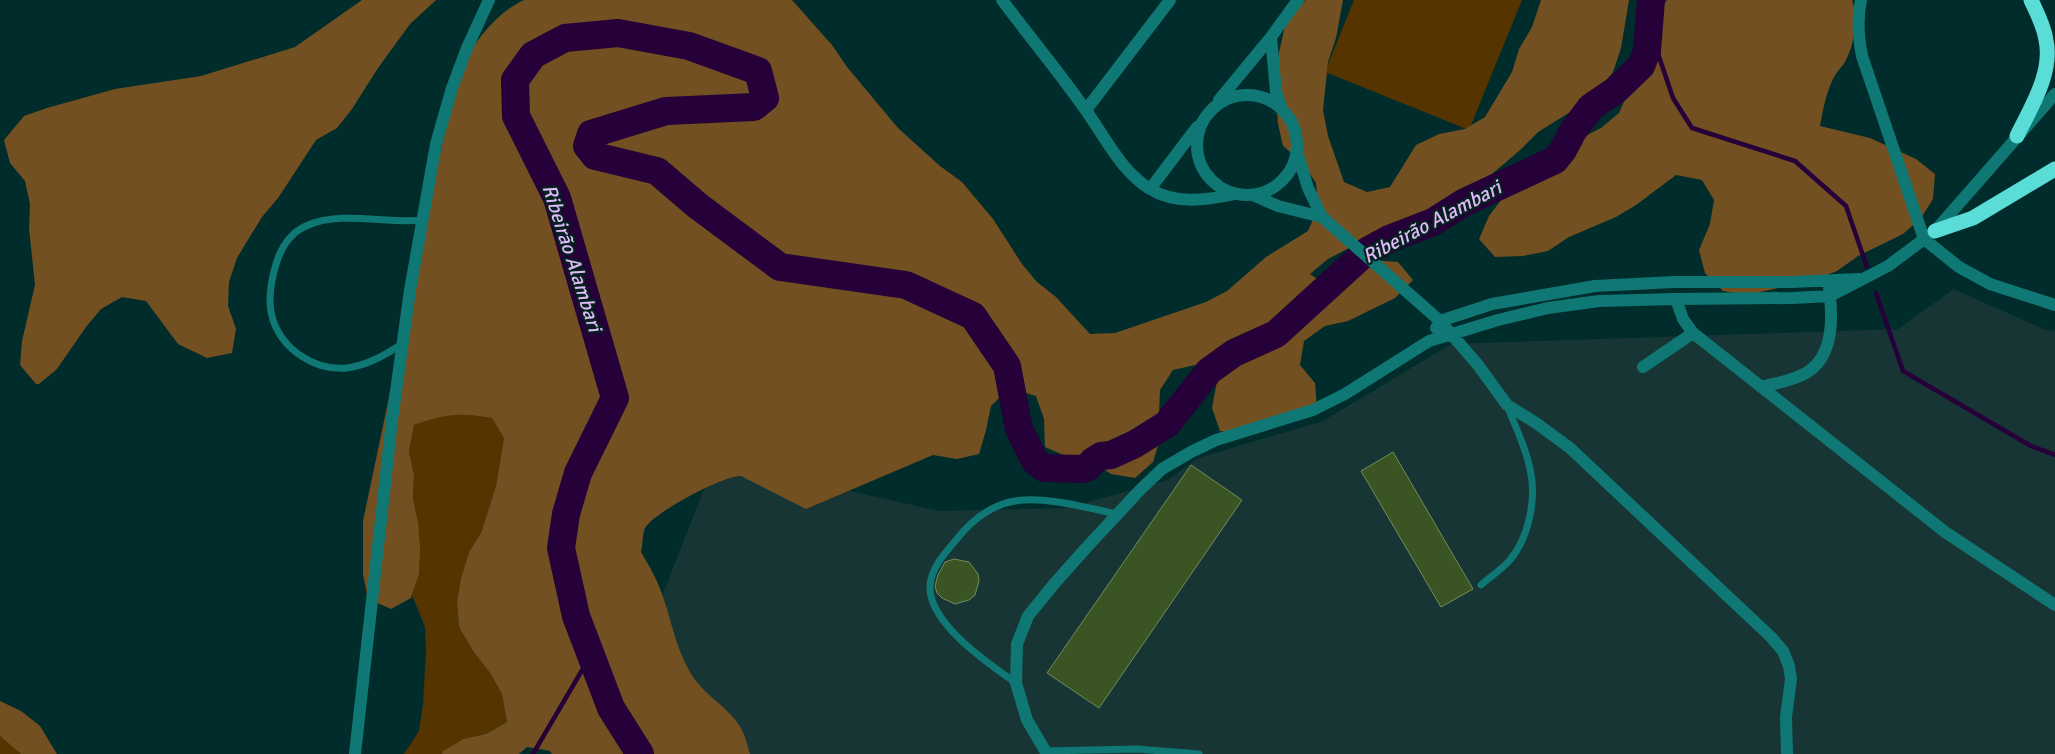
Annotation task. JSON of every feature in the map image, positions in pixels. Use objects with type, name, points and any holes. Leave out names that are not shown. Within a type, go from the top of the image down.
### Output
[{"type":"highway","points":[[2018,136],[2041,86],[2047,61],[2045,33],[2031,0]]},
{"type":"highway","points":[[1930,235],[1973,218],[2055,169]]},
{"type":"street","points":[[354,754],[392,420],[402,343],[422,220],[442,119],[467,48],[489,0]]},
{"type":"street","points":[[1002,0],[1086,110],[1111,149],[1150,189],[1177,199],[1203,201],[1235,194],[1253,195],[1269,191],[1282,182],[1292,168],[1297,152]]},
{"type":"street","points":[[1086,110],[1170,0]]},
{"type":"street","points":[[1150,189],[1298,0]]},
{"type":"street","points":[[1861,0],[1858,15],[1858,36],[1862,56],[1930,235],[1959,267],[1990,284],[2055,305]]},
{"type":"street","points":[[1271,36],[1276,92],[1281,107]]},
{"type":"street","points":[[1215,105],[1227,98],[1241,94],[1269,99],[1281,107],[1291,120],[1297,136],[1297,152],[1308,188],[1322,216],[1440,321],[1478,365],[1507,405],[1570,448],[1771,636],[1783,651],[1791,678],[1786,717],[1787,754]]},
{"type":"street","points":[[1045,752],[1027,720],[1016,683],[1017,644],[1028,616],[1117,514],[1162,469],[1216,440],[1313,410],[1345,394],[1429,341],[1548,308],[1598,301],[1830,296],[1888,266],[1930,235],[2055,94]]},
{"type":"street","points":[[1202,121],[1196,138],[1197,157],[1205,174],[1218,186],[1235,194]]},
{"type":"street","points":[[1253,195],[1278,206],[1322,216]]},
{"type":"street","points":[[1429,341],[1440,321],[1492,304],[1595,286],[1674,282],[1791,282],[1863,278]]},
{"type":"street","points":[[1761,387],[1806,373],[1817,365],[1824,354],[1831,326],[1828,279]]},
{"type":"street","points":[[1676,299],[1683,319],[1693,333],[1945,532],[2055,605]]},
{"type":"street","points":[[1643,366],[1693,333]]},
{"type":"lane","points":[[402,343],[365,364],[347,368],[328,367],[310,362],[295,351],[280,336],[272,319],[270,300],[273,275],[279,256],[289,237],[304,226],[324,220],[407,222],[422,220]]},
{"type":"lane","points":[[1481,585],[1509,561],[1522,543],[1529,520],[1532,500],[1531,470],[1507,405]]},
{"type":"lane","points":[[1016,683],[977,654],[953,632],[936,608],[930,586],[935,568],[968,525],[993,508],[1016,501],[1048,501],[1117,514]]},
{"type":"lane","points":[[1045,752],[1137,749],[1199,754]]},
{"type":"shaded area","points":[[362,0],[436,0],[410,24],[337,128],[316,140],[278,198],[262,217],[237,258],[229,282],[228,306],[236,329],[232,353],[207,358],[178,344],[146,301],[122,297],[101,309],[57,369],[39,384],[36,384],[20,365],[22,341],[35,285],[29,228],[30,204],[25,181],[10,163],[4,140],[24,116],[115,89],[201,76],[295,47]]},
{"type":"shaded area","points":[[524,0],[792,0],[832,45],[847,67],[898,128],[940,166],[962,182],[993,219],[1022,264],[1037,282],[1056,297],[1090,334],[1115,333],[1206,302],[1227,291],[1266,257],[1308,231],[1318,208],[1316,183],[1302,162],[1283,146],[1278,124],[1274,74],[1285,26],[1305,0],[1343,0],[1336,38],[1328,62],[1323,110],[1328,136],[1344,182],[1367,192],[1390,187],[1416,145],[1439,134],[1465,129],[1485,117],[1512,72],[1519,49],[1532,27],[1541,0],[1629,0],[1621,48],[1613,72],[1598,91],[1580,106],[1538,132],[1519,151],[1465,197],[1444,211],[1394,231],[1372,236],[1328,259],[1310,274],[1329,287],[1371,260],[1398,262],[1413,280],[1395,298],[1348,321],[1325,326],[1304,341],[1300,365],[1315,383],[1317,408],[1244,435],[1220,431],[1212,408],[1217,381],[1195,365],[1173,370],[1160,390],[1160,439],[1153,462],[1135,478],[1111,474],[1092,461],[1068,457],[1045,447],[1044,419],[1036,396],[1009,388],[991,406],[979,454],[957,459],[933,455],[806,509],[741,476],[732,477],[690,496],[651,521],[644,531],[641,552],[660,587],[685,664],[701,687],[734,718],[741,728],[750,754],[552,754],[550,751],[527,747],[519,754],[442,754],[443,751],[463,739],[486,734],[507,722],[502,694],[459,627],[457,602],[461,578],[469,552],[481,533],[496,486],[504,438],[492,418],[452,415],[434,418],[414,425],[409,452],[414,475],[413,499],[418,522],[420,547],[419,574],[411,598],[391,609],[368,599],[363,574],[363,521],[458,69],[486,30],[504,13]]},
{"type":"shaded area","points":[[1354,0],[1522,0],[1469,130],[1325,72]]},
{"type":"shaded area","points":[[1667,0],[1852,0],[1855,14],[1855,29],[1852,44],[1846,61],[1834,77],[1829,89],[1820,126],[1870,138],[1916,159],[1935,174],[1933,199],[1921,218],[1903,234],[1858,256],[1837,271],[1814,280],[1747,295],[1723,291],[1705,273],[1699,250],[1710,224],[1714,200],[1702,180],[1676,175],[1636,205],[1616,217],[1569,237],[1548,251],[1523,256],[1495,257],[1479,239],[1489,216],[1518,178],[1538,166],[1556,151],[1601,128],[1619,113],[1639,67],[1653,20]]},
{"type":"shaded area","points":[[1954,289],[2043,329],[2055,331],[2055,754],[705,754],[635,665],[715,461],[939,511],[1066,508],[1168,480],[1198,458],[1323,421],[1451,344],[1898,329]]},
{"type":"shaded area","points":[[468,413],[492,418],[504,438],[496,486],[481,533],[469,552],[461,578],[457,602],[459,627],[502,694],[507,722],[486,734],[463,739],[443,751],[442,754],[404,754],[419,731],[423,704],[426,652],[425,627],[412,595],[419,574],[418,522],[413,499],[414,475],[409,452],[414,425],[437,417]]},
{"type":"shaded area","points":[[0,701],[21,711],[40,726],[57,754],[21,754],[0,736]]},
{"type":"shaded area","points":[[0,736],[21,754],[0,754]]},
{"type":"building","points":[[1393,452],[1473,589],[1441,607],[1361,471]]},
{"type":"building","points":[[1191,465],[1242,500],[1099,708],[1047,673]]},
{"type":"building","points":[[954,559],[969,562],[978,574],[979,581],[975,595],[969,600],[955,604],[942,598],[937,593],[935,586],[945,562]]},
{"type":"waterway","name":"Ribeirão Alambari","points":[[640,754],[611,708],[576,616],[561,548],[566,514],[578,473],[615,398],[557,198],[516,116],[515,80],[533,55],[565,38],[618,33],[689,46],[758,71],[765,98],[754,107],[666,111],[591,134],[587,146],[595,156],[657,171],[698,206],[780,267],[906,285],[973,316],[1007,366],[1019,429],[1035,461],[1044,468],[1083,469],[1101,456],[1111,455],[1135,444],[1167,424],[1209,371],[1234,353],[1276,334],[1367,251],[1389,239],[1433,222],[1463,203],[1555,160],[1591,107],[1616,90],[1641,66],[1647,51],[1651,0]]},
{"type":"waterway","points":[[1650,30],[1673,98],[1692,128],[1795,161],[1846,206],[1867,267]]},
{"type":"waterway","points":[[1876,293],[1903,371],[2031,446],[2055,455]]},
{"type":"waterway","points":[[533,754],[591,655]]}]
